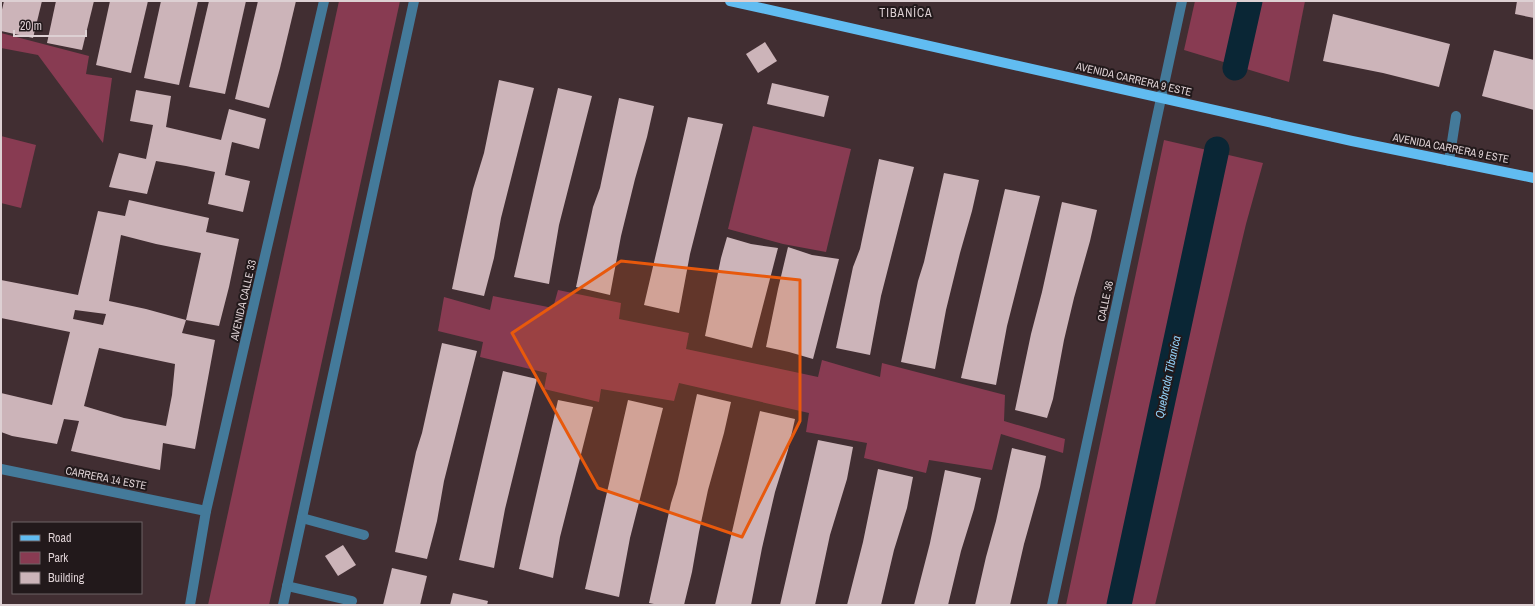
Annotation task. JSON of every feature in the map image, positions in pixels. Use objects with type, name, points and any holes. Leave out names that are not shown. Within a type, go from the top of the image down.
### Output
[{"type":"main road","name":"AVENIDA CARRERA 9 ESTE","points":[[730,1],[1162,97],[1352,141],[1534,178]]},
{"type":"street","name":"AVENIDA CALLE 33","points":[[190,605],[206,511],[324,1]]},
{"type":"street","points":[[283,605],[414,1]]},
{"type":"street","name":"CALLE 36","points":[[1052,605],[1182,1]]},
{"type":"street","points":[[1449,160],[1456,116]]},
{"type":"street","name":"CARRERA 14 ESTE","points":[[1,469],[206,511]]},
{"type":"street","points":[[302,518],[364,535]]},
{"type":"street","points":[[287,586],[352,601]]},
{"type":"highlighted area","points":[[621,261],[800,280],[800,421],[742,537],[598,488],[512,333]]},
{"type":"green space","points":[[339,1],[400,1],[269,605],[208,605]]},
{"type":"green space","points":[[1195,1],[1305,1],[1289,82],[1184,50]]},
{"type":"green space","points":[[1,33],[89,56],[86,74],[112,78],[103,143],[38,55],[1,48]]},
{"type":"green space","points":[[753,126],[851,149],[826,252],[783,244],[728,229]]},
{"type":"green space","points":[[1,136],[36,145],[21,208],[1,203]]},
{"type":"green space","points":[[1164,140],[1263,163],[1246,224],[1155,605],[1066,605]]},
{"type":"green space","points":[[558,290],[621,303],[619,319],[689,333],[686,349],[818,377],[822,360],[880,377],[882,363],[1005,395],[1004,421],[1065,439],[1063,453],[1001,434],[992,470],[929,460],[926,473],[864,458],[867,443],[806,432],[809,413],[679,383],[674,401],[601,389],[599,402],[544,389],[547,373],[480,357],[483,342],[438,331],[444,297],[490,310],[493,296],[553,308]]},
{"type":"building","points":[[4,1],[42,1],[33,38],[1,31],[1,14]]},
{"type":"building","points":[[56,1],[94,1],[82,50],[47,43]]},
{"type":"building","points":[[110,1],[148,1],[131,73],[96,65]]},
{"type":"building","points":[[161,1],[198,1],[179,85],[144,78]]},
{"type":"building","points":[[209,1],[246,1],[225,94],[189,87]]},
{"type":"building","points":[[258,1],[296,1],[269,108],[235,99]]},
{"type":"building","points":[[1517,1],[1534,1],[1534,18],[1515,14]]},
{"type":"building","points":[[1333,14],[1450,44],[1439,87],[1383,73],[1323,61]]},
{"type":"building","points":[[765,42],[777,61],[758,73],[746,54]]},
{"type":"building","points":[[1494,50],[1534,60],[1534,110],[1482,96]]},
{"type":"building","points":[[499,80],[534,88],[501,218],[494,258],[484,296],[452,289],[473,189],[484,153]]},
{"type":"building","points":[[772,83],[829,96],[824,117],[767,104]]},
{"type":"building","points":[[558,88],[592,96],[559,225],[549,284],[514,277]]},
{"type":"building","points":[[136,90],[171,96],[166,127],[221,140],[229,109],[266,119],[259,149],[232,142],[225,175],[250,181],[243,212],[208,204],[215,172],[186,166],[156,161],[147,194],[109,187],[119,153],[146,159],[153,125],[130,121]]},
{"type":"building","points":[[619,98],[654,106],[621,236],[610,295],[576,287],[593,207],[600,188]]},
{"type":"building","points":[[688,117],[723,124],[690,254],[679,313],[644,305]]},
{"type":"building","points":[[879,159],[914,167],[881,296],[870,355],[836,348],[853,267],[860,249]]},
{"type":"building","points":[[944,173],[979,180],[946,310],[935,369],[901,362],[918,281],[924,262]]},
{"type":"building","points":[[1005,189],[1040,196],[1007,326],[996,385],[961,378]]},
{"type":"building","points":[[129,200],[209,218],[206,232],[239,239],[219,326],[186,320],[182,333],[215,340],[195,449],[163,443],[160,470],[71,451],[79,421],[64,419],[57,444],[12,436],[1,432],[1,393],[52,405],[70,332],[1,318],[1,280],[78,295],[98,211],[125,216]],"holes":[[[121,235],[201,253],[186,320],[109,301]],[[75,310],[106,314],[103,325],[73,319]],[[99,348],[175,364],[172,395],[166,426],[124,418],[84,406]]]},
{"type":"building","points":[[1062,202],[1097,210],[1074,298],[1064,340],[1053,399],[1047,418],[1015,410]]},
{"type":"building","points":[[727,237],[751,244],[778,248],[752,348],[705,336],[721,258]]},
{"type":"building","points":[[788,247],[812,255],[839,259],[813,359],[766,347]]},
{"type":"building","points":[[442,343],[477,351],[444,481],[437,521],[427,559],[395,552],[416,452],[422,433]]},
{"type":"building","points":[[503,371],[537,379],[505,509],[494,568],[459,560]]},
{"type":"building","points":[[697,394],[731,402],[724,433],[708,490],[684,605],[659,605],[649,603],[671,503],[677,484]]},
{"type":"building","points":[[558,400],[593,407],[560,537],[553,578],[519,569]]},
{"type":"building","points":[[628,400],[663,408],[630,538],[619,597],[585,589]]},
{"type":"building","points":[[760,411],[795,419],[788,450],[775,492],[751,605],[715,605]]},
{"type":"building","points":[[818,440],[853,447],[847,479],[830,535],[815,605],[780,605]]},
{"type":"building","points":[[1012,448],[1046,456],[1040,487],[1024,544],[1010,605],[975,605],[996,521]]},
{"type":"building","points":[[878,469],[913,477],[907,508],[894,550],[881,605],[847,605],[863,542]]},
{"type":"building","points":[[945,470],[981,478],[974,509],[961,551],[948,605],[914,605],[930,543]]},
{"type":"building","points":[[343,545],[356,565],[338,576],[325,556]]},
{"type":"building","points":[[392,568],[427,576],[420,605],[383,605]]},
{"type":"building","points":[[453,593],[488,601],[487,605],[450,605]]},
{"type":"waterway","name":"Quebrada Tibaníca","points":[[1235,68],[1250,1]]},
{"type":"waterway","name":"Quebrada Tibaníca","points":[[1119,605],[1217,149]]},
{"type":"district","name":"TIBANÍCA","points":[[906,13]]}]
